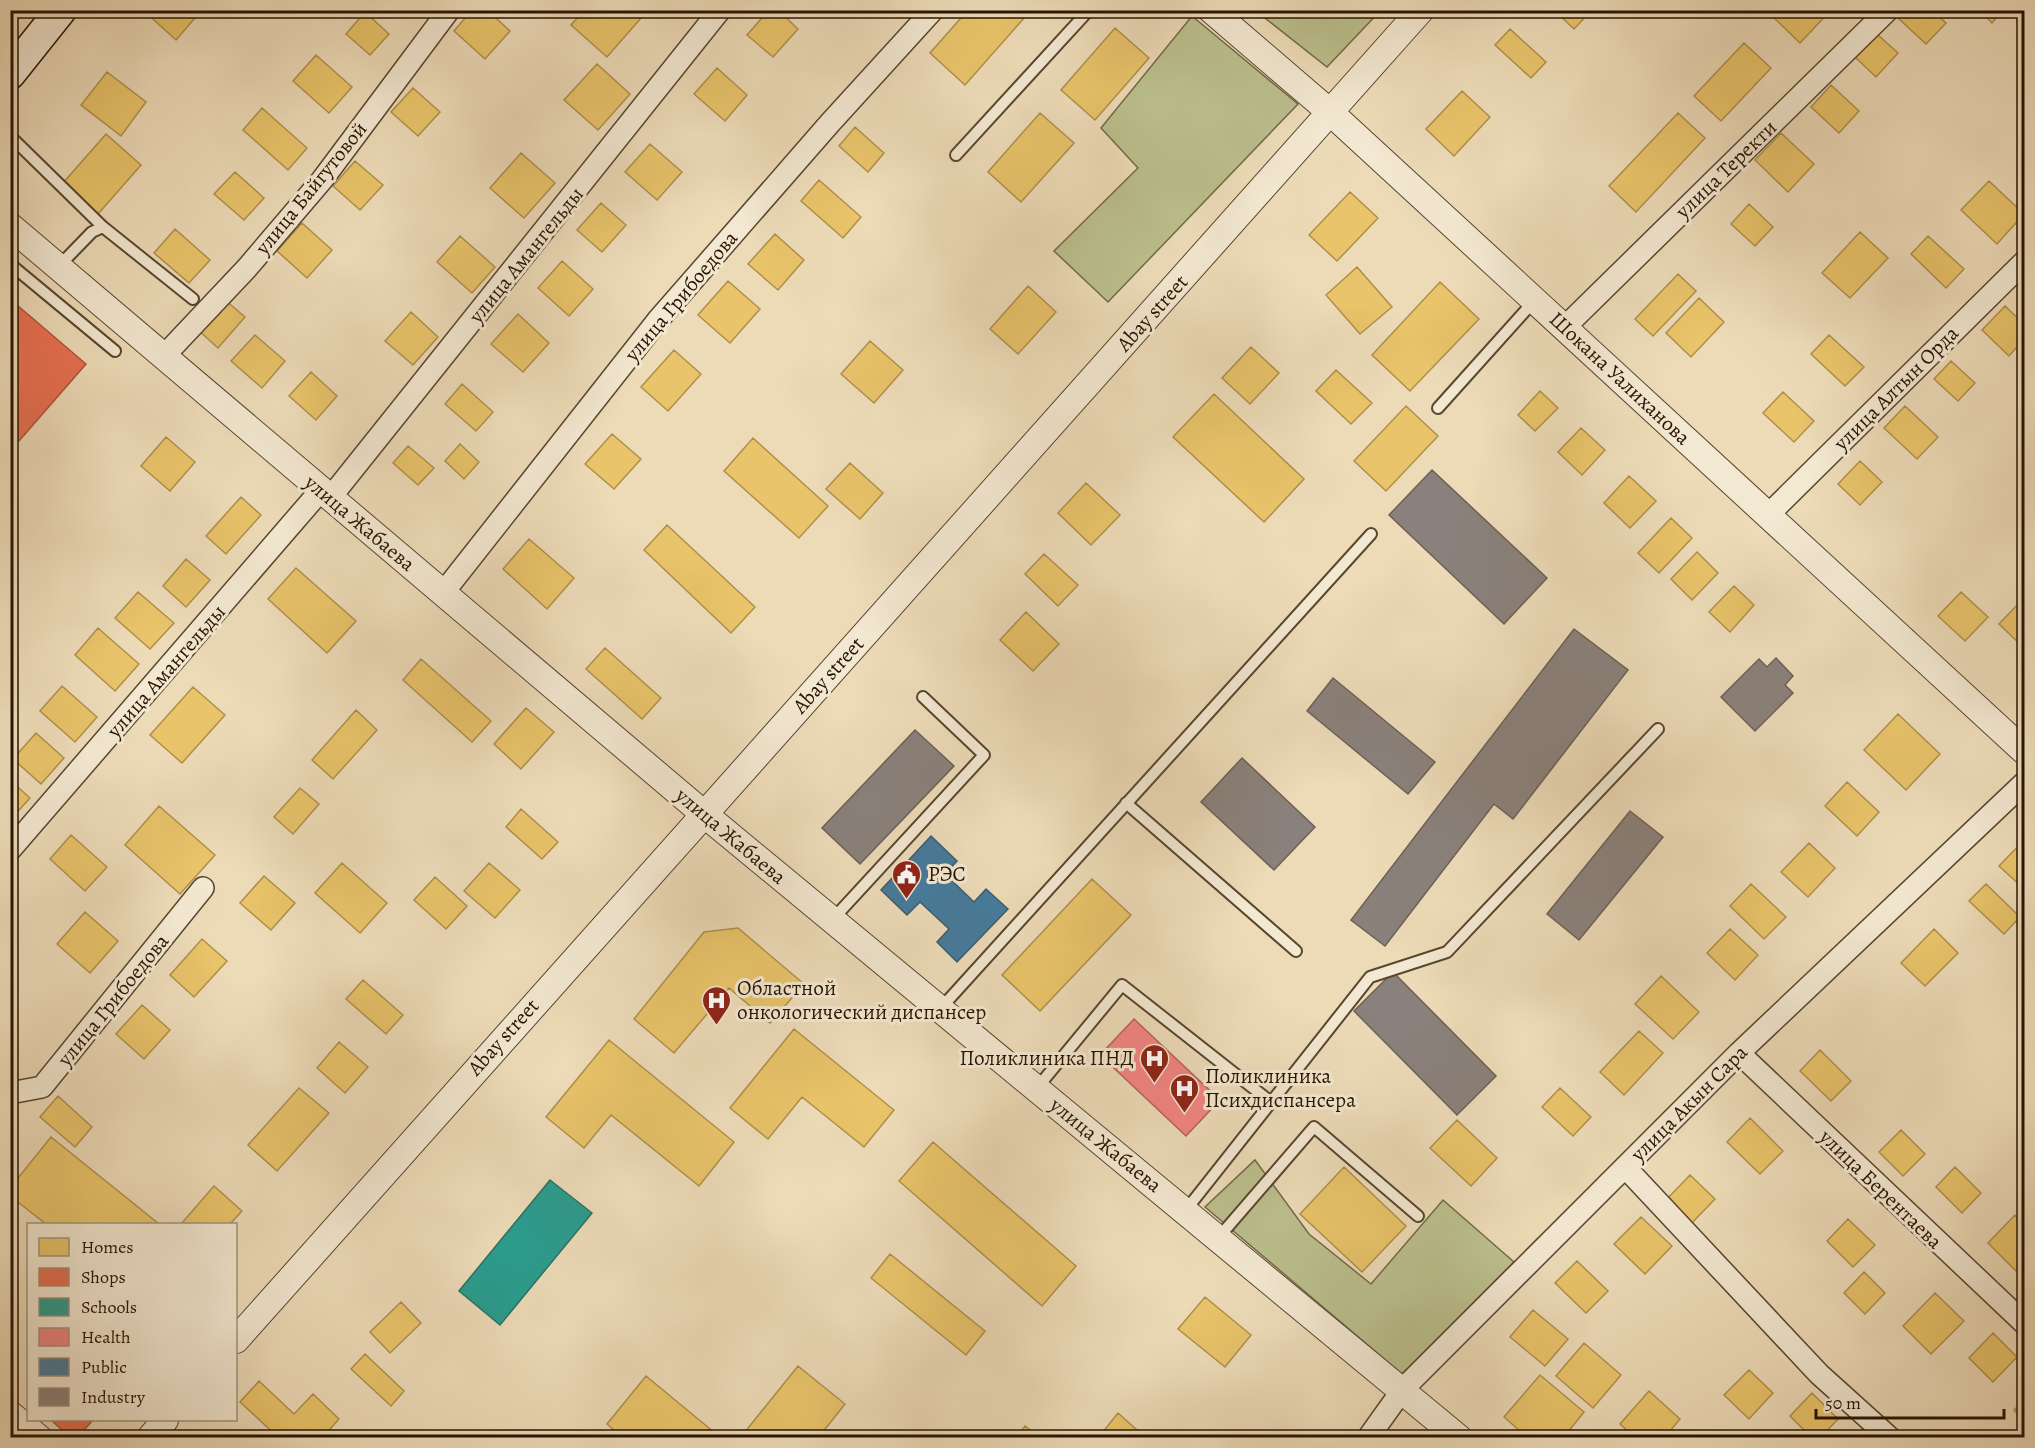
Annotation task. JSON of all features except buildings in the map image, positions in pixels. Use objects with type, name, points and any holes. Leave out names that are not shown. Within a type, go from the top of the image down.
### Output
[{"type":"main road","points":[[10,74],[61,10]]},
{"type":"street","name":"улица Байгутовой","points":[[163,357],[247,268],[322,180],[449,10]]},
{"type":"street","name":"улица Амангельды","points":[[10,850],[326,494],[720,10]]},
{"type":"street","name":"улица Грибоедова","points":[[443,593],[658,320],[830,123],[933,10]]},
{"type":"street","name":"Шокана Уалиханова","points":[[1211,10],[1331,112],[2025,751]]},
{"type":"street","name":"Abay street","points":[[237,1339],[1421,10]]},
{"type":"street","name":"улица Теректи","points":[[1565,327],[1888,10]]},
{"type":"street","name":"улица Жабаева","points":[[10,226],[704,814],[1459,1437]]},
{"type":"street","name":"улица Алтын Орда","points":[[1768,515],[2025,262]]},
{"type":"street","name":"улица Акын Сара","points":[[1368,1437],[1403,1389],[1739,1053],[2025,783]]},
{"type":"street","name":"улица Грибоедова","points":[[10,1093],[42,1087],[204,888]]},
{"type":"street","name":"улица Берентаева","points":[[1739,1053],[2025,1323]]},
{"type":"street","points":[[1625,1167],[1819,1374],[1890,1437]]},
{"type":"street","points":[[10,1414],[39,1437]]},
{"type":"street","points":[[150,1437],[163,1421]]},
{"type":"lane","points":[[956,155],[1089,10]]},
{"type":"lane","points":[[10,136],[103,227],[193,299]]},
{"type":"lane","points":[[59,266],[92,232],[103,227]]},
{"type":"lane","points":[[10,264],[115,351]]},
{"type":"lane","points":[[1438,408],[1535,300]]},
{"type":"lane","points":[[940,1008],[1371,534]]},
{"type":"lane","points":[[833,920],[984,754],[923,697]]},
{"type":"lane","points":[[1186,1210],[1370,977],[1447,952],[1658,729]]},
{"type":"lane","points":[[1126,803],[1296,951]]},
{"type":"lane","points":[[1037,1088],[1122,985],[1271,1102]]},
{"type":"lane","points":[[1219,1238],[1314,1127],[1418,1216]]},
{"type":"green space","points":[[1256,11],[1380,11],[1327,67]]},
{"type":"green space","points":[[1192,16],[1298,104],[1108,302],[1054,251],[1138,168],[1101,128]]},
{"type":"green space","points":[[1255,1160],[1309,1234],[1371,1284],[1443,1200],[1514,1262],[1402,1374],[1205,1207]]},
{"type":"place","name":"РЭС","points":[[907,900]]},
{"type":"place","name":"Областной онкологический диспансер","points":[[716,1026]]},
{"type":"place","name":"Поликлиника ПНД","points":[[1155,1084]]},
{"type":"place","name":"Поликлиника Психдиспансера","points":[[1184,1114]]}]
